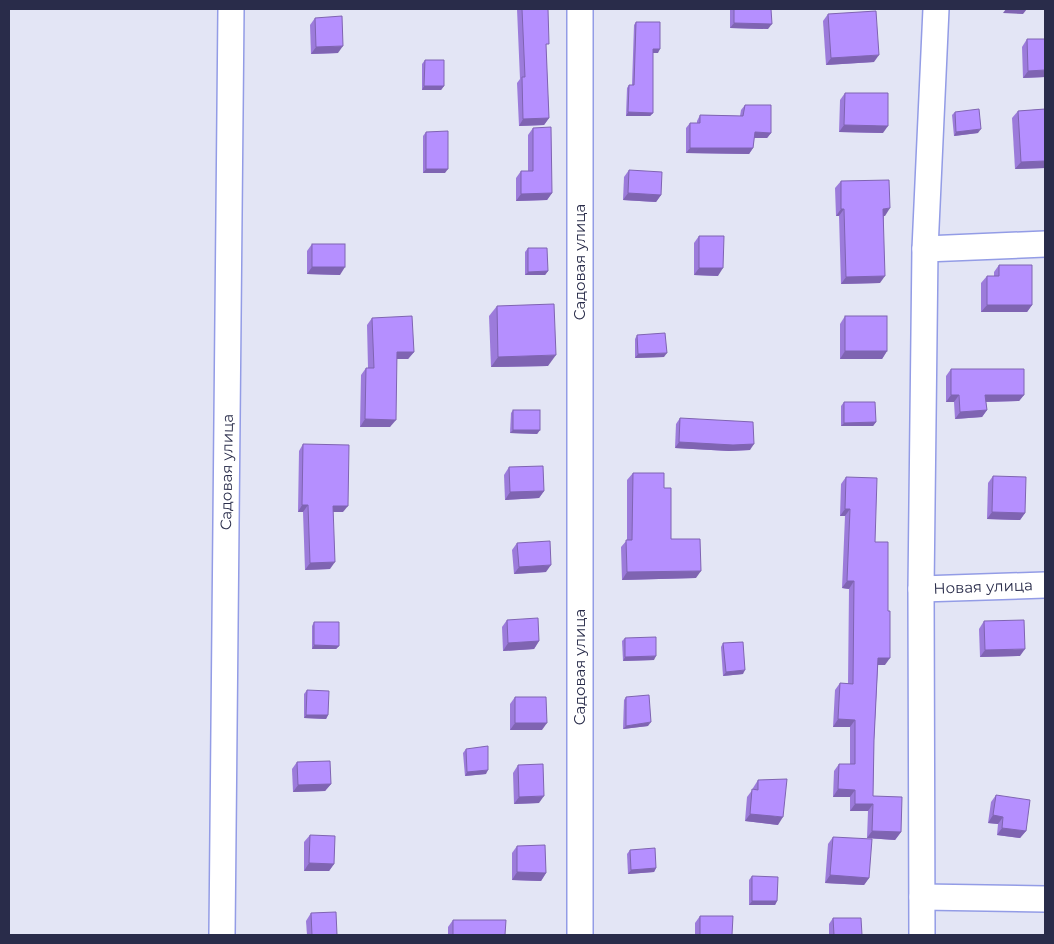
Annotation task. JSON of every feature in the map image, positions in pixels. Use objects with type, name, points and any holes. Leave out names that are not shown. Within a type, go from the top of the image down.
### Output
[{"type":"street","name":"Садовая улица","points":[[222,935],[231,9]]},
{"type":"street","name":"Садовая улица","points":[[580,9],[580,935]]},
{"type":"street","points":[[922,935],[921,589],[925,249],[936,9]]},
{"type":"street","points":[[925,249],[1045,244]]},
{"type":"street","name":"Новая улица","points":[[921,589],[1045,585]]},
{"type":"street","points":[[922,898],[1045,898]]},
{"type":"building","points":[[522,9],[548,9],[549,44],[546,44],[549,118],[523,119],[522,77],[525,77]]},
{"type":"building","points":[[734,9],[771,9],[772,24],[734,23]]},
{"type":"building","points":[[876,11],[879,55],[831,58],[828,14]]},
{"type":"building","points":[[342,16],[343,46],[316,47],[315,18]]},
{"type":"building","points":[[636,22],[660,22],[660,49],[653,49],[653,113],[628,112],[629,85],[634,85]]},
{"type":"building","points":[[1027,39],[1045,39],[1045,70],[1028,71]]},
{"type":"building","points":[[425,60],[444,60],[444,86],[424,86]]},
{"type":"building","points":[[845,93],[888,93],[888,126],[844,125]]},
{"type":"building","points":[[745,105],[771,105],[771,133],[755,132],[753,148],[690,148],[690,123],[700,123],[700,115],[743,116]]},
{"type":"building","points":[[979,109],[981,129],[956,132],[955,112]]},
{"type":"building","points":[[1045,109],[1045,161],[1021,162],[1018,111]]},
{"type":"building","points":[[551,127],[552,193],[521,194],[521,171],[533,171],[533,128]]},
{"type":"building","points":[[448,131],[448,169],[426,169],[426,132]]},
{"type":"building","points":[[629,170],[662,172],[661,195],[628,193]]},
{"type":"building","points":[[889,180],[890,208],[883,209],[885,276],[846,277],[844,209],[841,209],[841,181]]},
{"type":"building","points":[[699,236],[724,236],[723,268],[699,268]]},
{"type":"building","points":[[312,244],[345,244],[345,267],[312,267]]},
{"type":"building","points":[[528,248],[547,248],[548,271],[528,272]]},
{"type":"building","points":[[999,265],[1032,265],[1032,305],[987,305],[987,276],[999,276]]},
{"type":"building","points":[[554,304],[556,355],[498,357],[497,306]]},
{"type":"building","points":[[412,316],[414,352],[397,352],[396,420],[365,419],[366,368],[374,368],[372,318]]},
{"type":"building","points":[[845,316],[887,316],[887,351],[845,351]]},
{"type":"building","points":[[665,333],[667,353],[638,354],[637,335]]},
{"type":"building","points":[[951,369],[1024,369],[1024,395],[985,395],[987,410],[960,412],[959,395],[951,395]]},
{"type":"building","points":[[844,402],[875,402],[876,422],[844,423]]},
{"type":"building","points":[[513,410],[540,410],[540,430],[513,430]]},
{"type":"building","points":[[680,418],[753,422],[754,444],[733,445],[679,442]]},
{"type":"building","points":[[303,444],[349,445],[348,506],[333,506],[335,562],[310,563],[308,505],[302,505]]},
{"type":"building","points":[[543,466],[544,491],[510,492],[509,467]]},
{"type":"building","points":[[633,473],[664,473],[664,488],[671,488],[671,539],[700,539],[701,571],[627,572],[626,540],[632,540]]},
{"type":"building","points":[[993,476],[1026,477],[1025,513],[992,512]]},
{"type":"building","points":[[846,477],[877,478],[875,542],[888,542],[890,658],[878,658],[873,796],[902,797],[901,832],[872,831],[873,804],[855,804],[855,790],[838,789],[839,764],[855,764],[855,720],[838,719],[840,683],[853,684],[854,581],[847,581],[850,509],[845,509]]},
{"type":"building","points":[[550,541],[551,565],[519,567],[517,543]]},
{"type":"building","points":[[538,618],[539,641],[508,643],[507,620]]},
{"type":"building","points":[[1024,620],[1025,649],[985,650],[984,621]]},
{"type":"building","points":[[314,622],[339,622],[339,646],[314,645]]},
{"type":"building","points":[[656,637],[656,656],[625,657],[625,638]]},
{"type":"building","points":[[743,642],[745,670],[726,672],[723,643]]},
{"type":"building","points":[[307,690],[329,691],[328,715],[306,715]]},
{"type":"building","points":[[649,695],[651,722],[626,726],[626,697]]},
{"type":"building","points":[[515,697],[546,697],[547,723],[515,723]]},
{"type":"building","points":[[488,746],[488,770],[467,772],[466,749]]},
{"type":"building","points":[[330,761],[331,784],[298,785],[297,762]]},
{"type":"building","points":[[543,764],[544,796],[519,797],[518,765]]},
{"type":"building","points":[[787,779],[783,817],[750,814],[752,789],[758,790],[758,780]]},
{"type":"building","points":[[996,795],[1030,800],[1026,831],[1002,828],[1003,817],[993,815]]},
{"type":"building","points":[[310,835],[335,836],[334,864],[309,863]]},
{"type":"building","points":[[833,837],[872,839],[869,878],[830,875]]},
{"type":"building","points":[[545,845],[546,873],[517,872],[517,846]]},
{"type":"building","points":[[655,848],[656,868],[631,870],[630,850]]},
{"type":"building","points":[[752,876],[778,877],[777,901],[752,901]]},
{"type":"building","points":[[336,912],[337,935],[312,935],[311,913]]},
{"type":"building","points":[[700,916],[733,916],[732,935],[700,935]]},
{"type":"building","points":[[833,918],[861,918],[862,935],[834,935]]},
{"type":"building","points":[[453,920],[506,920],[505,935],[453,935]]}]
